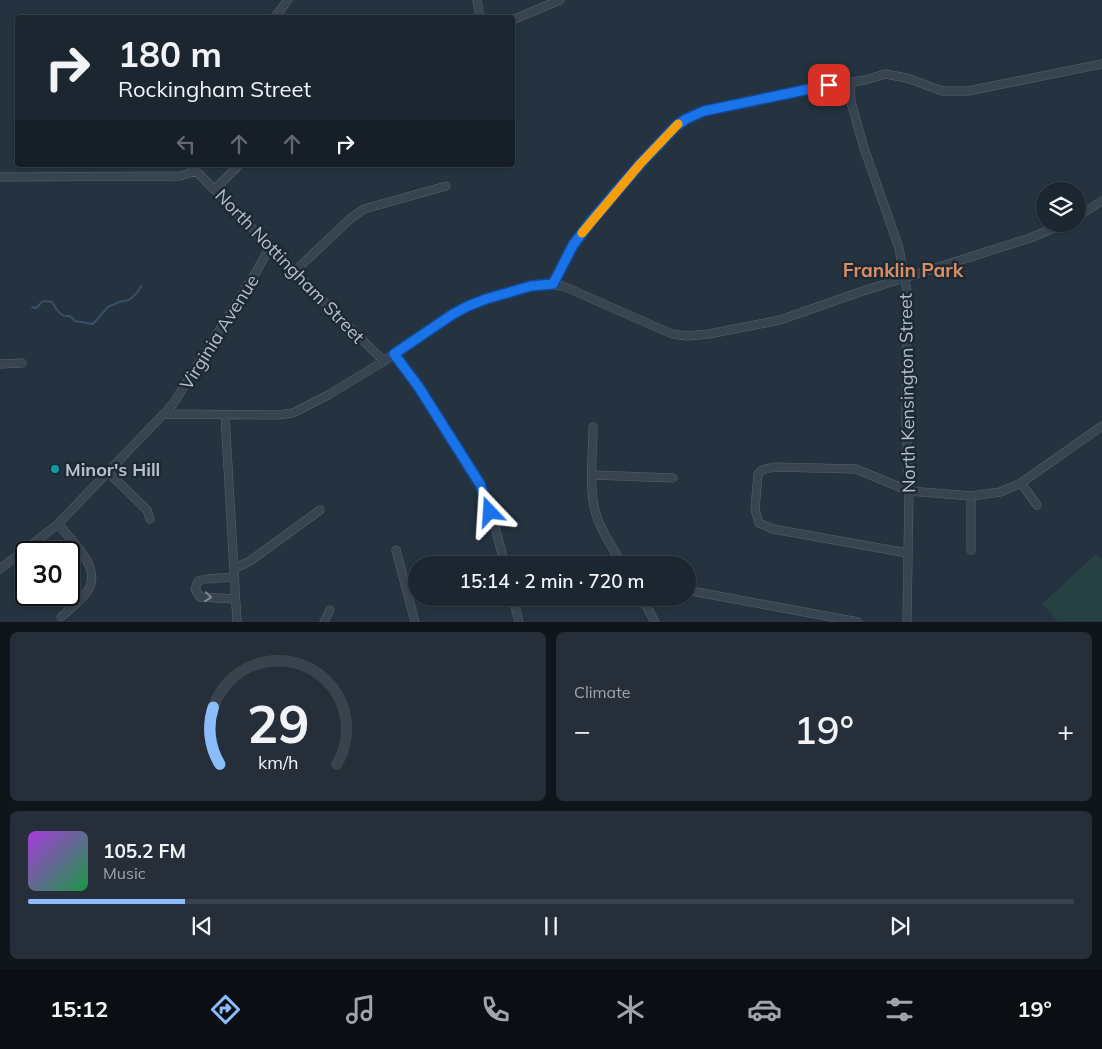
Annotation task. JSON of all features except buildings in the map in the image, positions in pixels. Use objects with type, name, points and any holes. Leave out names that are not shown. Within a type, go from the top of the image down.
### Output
[{"type":"street","points":[[276,15],[288,0]]},
{"type":"street","points":[[478,0],[480,15]]},
{"type":"street","points":[[515,19],[560,0]]},
{"type":"street","points":[[553,284],[583,231],[640,164],[676,126],[704,111],[882,75],[892,74],[938,90],[952,92],[968,91],[1102,64]]},
{"type":"street","name":"North Kensington Street","points":[[850,82],[851,102],[899,248],[906,278],[906,422],[909,491],[907,622]]},
{"type":"street","points":[[215,189],[237,167]]},
{"type":"street","points":[[0,177],[180,176],[193,168]]},
{"type":"street","name":"North Nottingham Street","points":[[193,168],[350,329],[384,361]]},
{"type":"street","points":[[295,271],[351,218],[364,209],[446,186]]},
{"type":"street","points":[[1086,211],[1102,201]]},
{"type":"street","points":[[165,414],[277,416],[293,413],[384,361],[453,314],[486,299],[531,286],[553,284],[563,286],[678,336],[709,334],[780,320],[1045,232]]},
{"type":"street","name":"Virginia Avenue","points":[[0,569],[58,524],[165,414],[180,396],[270,247]]},
{"type":"street","points":[[394,354],[418,386],[480,484],[503,556]]},
{"type":"street","points":[[0,364],[22,363]]},
{"type":"street","points":[[225,415],[236,622]]},
{"type":"street","points":[[907,553],[773,529],[759,524],[755,509],[758,474],[762,470],[774,467],[856,469],[909,491],[971,496],[1000,492],[1021,483],[1102,426]]},
{"type":"street","points":[[594,427],[594,506],[603,530],[618,556]]},
{"type":"street","points":[[108,473],[147,510],[150,519]]},
{"type":"street","points":[[593,475],[673,478]]},
{"type":"street","points":[[1021,483],[1037,505]]},
{"type":"street","points":[[971,496],[971,550]]},
{"type":"street","points":[[235,599],[200,597],[195,589],[198,582],[234,573],[320,510]]},
{"type":"street","points":[[58,524],[79,549],[90,567],[93,581],[87,592],[62,617]]},
{"type":"street","points":[[396,550],[415,622]]},
{"type":"street","points":[[696,592],[858,622]]},
{"type":"street","points":[[515,606],[519,622]]},
{"type":"street","points":[[646,606],[655,622]]},
{"type":"street","points":[[324,622],[330,610]]},
{"type":"green space","points":[[1096,554],[1102,558],[1102,621],[1058,621],[1042,604]]},
{"type":"waterway","points":[[32,307],[36,308],[43,301],[52,302],[61,314],[70,316],[75,321],[93,324],[108,307],[129,300],[137,293],[141,286]]},
{"type":"slow traffic","points":[[582,233],[640,164],[678,124]]},
{"type":"place","name":"Minor's Hill","points":[[55,469]]},
{"type":"district","name":"Franklin Park","points":[[903,270]]},
{"type":"route","points":[[490,512],[480,484],[418,386],[394,354],[468,306],[531,286],[553,284],[573,245],[592,220],[666,135],[686,119],[704,111],[829,85]]}]
